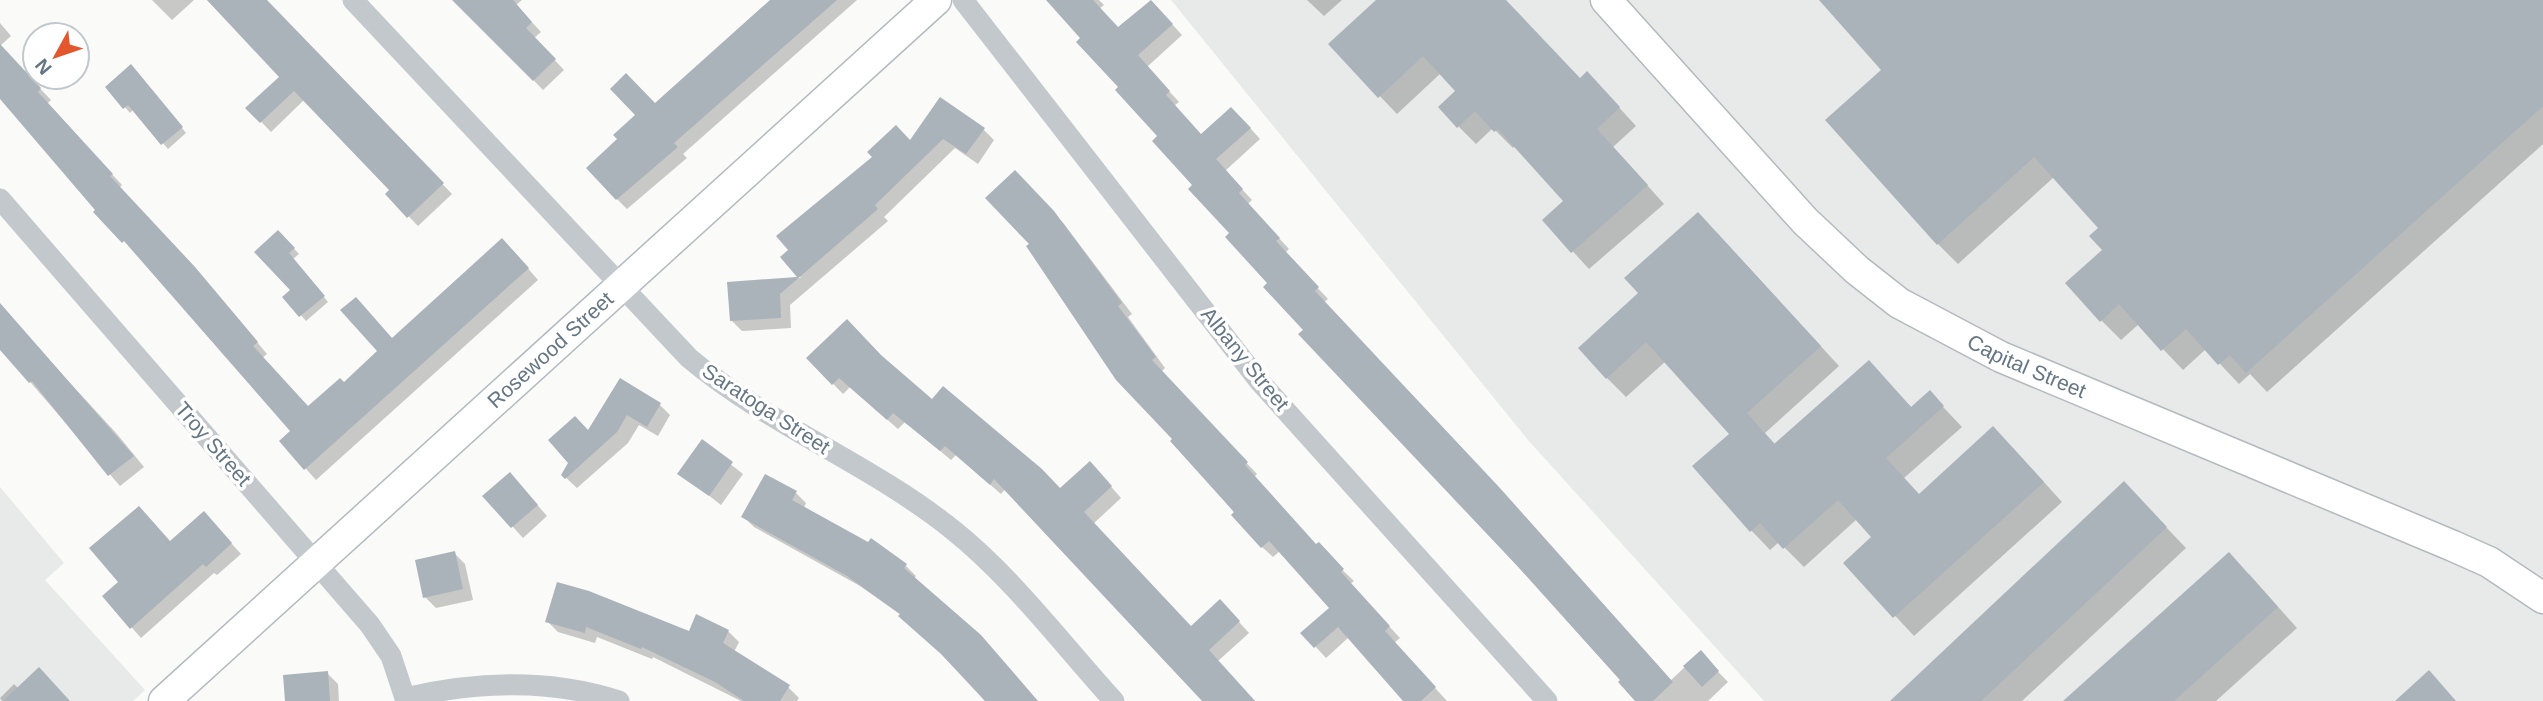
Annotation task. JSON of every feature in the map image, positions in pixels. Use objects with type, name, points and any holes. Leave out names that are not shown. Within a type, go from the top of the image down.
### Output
[{"type":"street","name":"Saratoga Street","points":[[353,0],[689,358],[715,380],[911,499],[955,531],[1114,701]]},
{"type":"street","name":"Rosewood Street","points":[[164,701],[621,283],[936,0]]},
{"type":"street","name":"Albany Street","points":[[963,0],[1260,382],[1547,701]]},
{"type":"street","name":"Capital Street","points":[[1606,0],[1805,221],[1857,270],[1899,303],[2001,357],[2489,562],[2543,598]]},
{"type":"street","name":"Troy Street","points":[[0,199],[370,625],[391,656],[406,700]]},
{"type":"street","points":[[406,700],[480,684],[531,684],[568,688],[619,701]]},
{"type":"shaded area","points":[[1171,0],[2543,0],[2543,701],[1764,701],[1528,440]]},
{"type":"shaded area","points":[[0,487],[64,563],[45,580],[145,690],[133,701],[0,701]]},
{"type":"building","points":[[207,0],[267,0],[444,183],[407,218],[385,194],[389,190],[294,91],[260,123],[245,108],[279,77]]},
{"type":"building","points":[[452,0],[513,0],[532,22],[526,28],[556,59],[533,81]]},
{"type":"building","points":[[770,0],[837,0],[674,143],[678,147],[616,200],[586,168],[617,139],[613,135],[635,115],[610,89],[626,73],[655,103]]},
{"type":"building","points":[[1046,0],[1093,0],[1118,27],[1151,0],[1173,24],[1138,55],[1170,91],[1166,95],[1201,134],[1231,107],[1251,128],[1216,159],[1243,189],[1239,193],[1280,238],[1276,241],[1319,287],[1315,291],[1499,487],[1673,682],[1653,701],[1635,701],[1618,682],[1620,680],[1521,570],[1298,334],[1303,330],[1263,287],[1267,283],[1225,237],[1229,233],[1188,189],[1192,185],[1152,141],[1157,136],[1115,90],[1118,87],[1076,42],[1080,38]]},
{"type":"building","points":[[1376,0],[1506,0],[1580,78],[1587,71],[1620,107],[1597,129],[1648,185],[1571,253],[1542,220],[1563,201],[1498,129],[1494,132],[1475,111],[1457,128],[1438,107],[1455,91],[1423,56],[1378,98],[1328,44]]},
{"type":"building","points":[[1819,0],[2543,0],[2543,106],[2246,373],[2230,355],[2218,365],[2186,329],[2161,351],[2119,304],[2100,322],[2065,283],[2102,250],[2089,236],[2098,228],[2034,157],[1937,245],[1825,120],[1881,70]]},
{"type":"building","points":[[0,44],[21,67],[21,91],[39,91],[113,174],[110,176],[195,267],[258,342],[253,346],[308,406],[340,378],[344,382],[377,351],[340,310],[356,297],[392,338],[502,238],[529,268],[304,470],[279,441],[290,431],[124,241],[122,243],[93,212],[95,210],[0,99]]},
{"type":"building","points":[[131,64],[183,127],[161,145],[128,105],[123,109],[105,87]]},
{"type":"building","points":[[940,97],[985,128],[966,154],[943,139],[875,205],[878,209],[780,294],[781,318],[730,321],[727,282],[797,277],[780,257],[788,250],[776,236],[872,157],[867,152],[896,125],[910,140]]},
{"type":"building","points":[[1015,170],[1054,211],[1122,303],[1118,306],[1156,357],[1152,360],[1248,462],[1245,465],[1316,544],[1319,542],[1344,569],[1341,572],[1390,626],[1385,631],[1436,687],[1421,701],[1403,701],[1338,627],[1314,648],[1300,633],[1329,608],[1269,541],[1261,548],[1231,515],[1234,512],[1170,441],[1172,439],[1116,380],[1026,246],[1029,244],[985,198]]},
{"type":"building","points":[[1698,212],[1821,346],[1747,413],[1774,444],[1869,360],[1911,407],[1930,390],[1944,406],[1886,458],[1919,494],[1993,426],[2044,482],[1893,618],[1843,563],[1871,537],[1838,500],[1783,549],[1760,523],[1750,532],[1692,466],[1729,434],[1646,342],[1606,379],[1578,348],[1638,293],[1624,278]]},
{"type":"building","points":[[278,230],[295,248],[289,253],[325,296],[299,317],[282,297],[290,290],[254,252]]},
{"type":"building","points":[[0,303],[134,456],[108,476],[32,381],[29,383],[0,350]]},
{"type":"building","points":[[847,319],[881,355],[932,399],[943,386],[1042,469],[1060,488],[1090,461],[1112,486],[1084,512],[1191,626],[1220,599],[1240,621],[1209,650],[1255,701],[1202,701],[994,479],[990,485],[945,446],[940,451],[893,413],[887,420],[839,378],[832,385],[806,358]]},
{"type":"building","points":[[620,378],[661,403],[647,427],[627,415],[617,432],[565,479],[561,475],[568,463],[548,440],[575,416],[588,430]]},
{"type":"building","points":[[702,439],[733,462],[709,496],[677,474]]},
{"type":"building","points":[[510,472],[538,505],[511,528],[482,496]]},
{"type":"building","points":[[765,474],[797,491],[792,500],[868,542],[871,538],[907,564],[904,568],[981,635],[1038,701],[985,701],[941,654],[898,616],[900,614],[847,576],[741,517]]},
{"type":"building","points":[[2124,481],[2167,527],[1981,701],[1890,701]]},
{"type":"building","points":[[139,506],[170,541],[204,511],[232,543],[206,567],[203,564],[130,629],[102,596],[118,582],[89,548]]},
{"type":"building","points":[[455,551],[463,589],[423,598],[415,560]]},
{"type":"building","points":[[2229,552],[2278,607],[2174,701],[2063,701]]},
{"type":"building","points":[[557,582],[589,591],[689,631],[696,614],[729,630],[723,643],[790,685],[780,701],[744,701],[715,682],[642,647],[641,649],[586,627],[585,633],[545,622]]},
{"type":"building","points":[[1701,650],[1719,671],[1702,687],[1683,666]]},
{"type":"building","points":[[39,667],[70,701],[3,701]]},
{"type":"building","points":[[2429,670],[2456,701],[2395,701]]},
{"type":"building","points":[[328,671],[330,701],[285,701],[283,675]]}]
